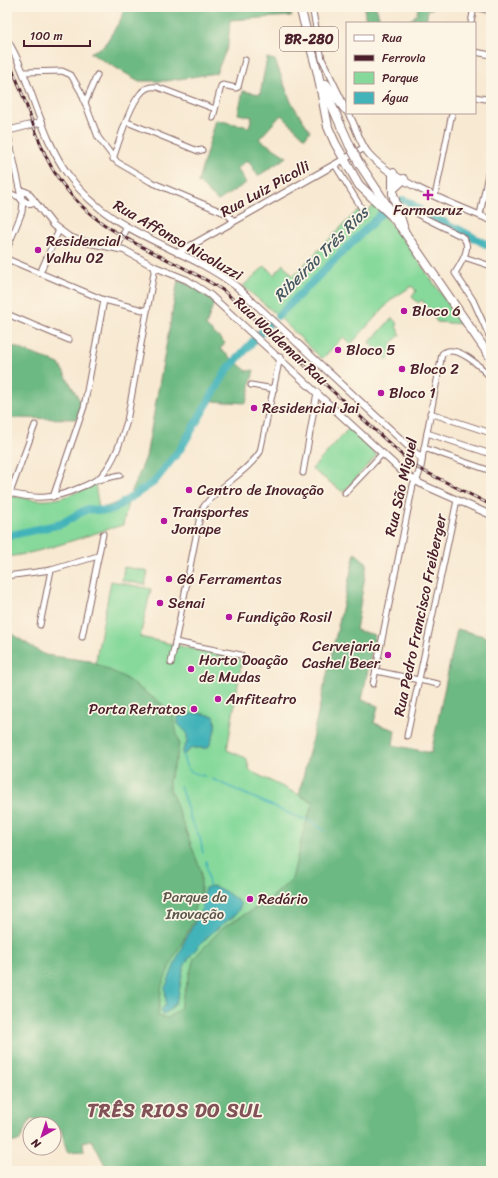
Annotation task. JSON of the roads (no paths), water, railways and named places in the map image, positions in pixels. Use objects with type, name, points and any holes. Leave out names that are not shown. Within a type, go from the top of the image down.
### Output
[{"type":"highway","name":"BR-280","points":[[300,7],[318,73],[359,163],[491,358]]},
{"type":"highway","points":[[318,73],[346,110]]},
{"type":"highway","points":[[318,73],[328,127],[344,160],[359,185],[391,215],[406,234]]},
{"type":"highway","points":[[393,173],[393,188],[396,208],[406,234]]},
{"type":"highway","points":[[393,188],[404,179]]},
{"type":"street","points":[[312,7],[319,47],[326,68],[346,109]]},
{"type":"street","points":[[471,22],[474,7],[491,11]]},
{"type":"street","name":"Rua Affonso Nicoluzzi","points":[[7,40],[24,71],[42,122],[61,164],[78,187],[97,207],[127,228],[218,274],[237,287],[422,459]]},
{"type":"street","points":[[476,52],[491,55]]},
{"type":"street","points":[[213,118],[221,86],[238,87],[245,60]]},
{"type":"street","points":[[318,73],[326,68]]},
{"type":"street","points":[[24,71],[56,69]]},
{"type":"street","points":[[24,71],[56,71],[66,73],[74,79],[94,128],[113,159],[136,175],[227,214],[233,220]]},
{"type":"street","points":[[85,103],[97,75]]},
{"type":"street","points":[[113,159],[140,93],[148,88],[157,87],[215,109]]},
{"type":"street","points":[[476,96],[491,100]]},
{"type":"street","points":[[348,114],[364,148],[375,160],[393,173],[435,196],[491,220]]},
{"type":"street","points":[[435,196],[452,114]]},
{"type":"street","points":[[22,212],[22,195],[18,177],[9,151],[7,132],[42,122]]},
{"type":"street","points":[[127,122],[198,151],[202,150]]},
{"type":"street","name":"Rua Luiz Picolli","points":[[178,253],[233,220],[364,148]]},
{"type":"street","points":[[480,215],[491,159]]},
{"type":"street","points":[[335,165],[364,212]]},
{"type":"street","points":[[7,250],[22,212],[31,202],[22,195],[9,192]]},
{"type":"street","name":"Rua Waldemar Rau","points":[[22,195],[41,210],[59,230],[77,240],[116,248],[155,267],[187,280],[210,295],[280,357],[406,475],[491,515]]},
{"type":"street","points":[[419,215],[464,238],[467,245],[464,257],[455,273],[473,300],[491,340]]},
{"type":"street","points":[[116,248],[127,228]]},
{"type":"street","points":[[40,273],[59,230]]},
{"type":"street","points":[[7,232],[13,234]]},
{"type":"street","points":[[464,257],[491,266]]},
{"type":"street","points":[[7,259],[104,300],[147,311]]},
{"type":"street","points":[[97,480],[112,460],[127,421],[155,267]]},
{"type":"street","points":[[53,497],[84,408],[104,300]]},
{"type":"street","points":[[7,314],[69,340]]},
{"type":"street","name":"Rua São Miguel","points":[[373,684],[412,493],[420,470],[440,357],[445,351],[464,355],[474,361],[491,378]]},
{"type":"street","points":[[171,663],[201,512],[209,501],[253,461],[260,452],[280,357]]},
{"type":"street","points":[[251,385],[274,389]]},
{"type":"street","points":[[304,473],[317,392]]},
{"type":"street","points":[[430,415],[452,423]]},
{"type":"street","points":[[430,415],[491,433]]},
{"type":"street","points":[[35,425],[8,493],[26,497],[53,497],[70,492],[97,480],[120,475]]},
{"type":"street","points":[[427,432],[491,454]]},
{"type":"street","points":[[424,448],[491,471]]},
{"type":"street","points":[[345,493],[383,453]]},
{"type":"street","name":"Rua Pedro Francisco Freiberger","points":[[407,736],[457,500]]},
{"type":"street","points":[[82,637],[103,534]]},
{"type":"street","points":[[7,576],[51,570],[98,556]]},
{"type":"street","points":[[40,625],[51,570]]},
{"type":"street","points":[[175,642],[241,655]]},
{"type":"street","points":[[376,671],[438,684]]},
{"type":"water","points":[[199,713],[214,716],[215,728],[212,740],[208,748],[192,748],[183,755],[182,752],[187,742],[187,733],[178,724],[178,716]]},
{"type":"water","points":[[212,886],[224,891],[241,904],[235,915],[207,938],[189,958],[182,973],[176,1002],[164,1014],[161,1011],[166,1004],[165,988],[184,942],[201,911],[205,888]]},
{"type":"waterway","name":"Ribeirão Três Rios","points":[[403,200],[409,202],[429,217],[444,222],[452,228],[458,229],[491,247]]},
{"type":"waterway","name":"Ribeirão Três Rios","points":[[278,316],[383,212]]},
{"type":"waterway","points":[[7,536],[61,524],[87,509],[105,511],[112,510],[154,482],[181,448],[227,370],[268,325]]},
{"type":"waterway","points":[[183,755],[187,768],[192,772],[204,776]]},
{"type":"waterway","points":[[212,779],[297,817],[308,820],[325,831]]},
{"type":"waterway","points":[[180,786],[191,820],[200,838],[203,853]]},
{"type":"waterway","points":[[206,861],[209,886]]},
{"type":"railway","points":[[7,59],[14,72],[45,155],[52,168],[69,192],[87,211],[108,227],[130,240],[224,291],[414,466],[491,505]]},
{"type":"place","name":"Farmacruz","points":[[428,195]]},
{"type":"place","name":"Residencial Valhu 02","points":[[38,250]]},
{"type":"place","name":"Bloco 6","points":[[404,311]]},
{"type":"place","name":"Bloco 5","points":[[338,350]]},
{"type":"place","name":"Bloco 2","points":[[402,369]]},
{"type":"place","name":"Bloco 1","points":[[381,393]]},
{"type":"place","name":"Residencial Jai","points":[[254,408]]},
{"type":"place","name":"Centro de Inovação","points":[[189,490]]},
{"type":"place","name":"Transportes Jomape","points":[[164,521]]},
{"type":"place","name":"G6 Ferramentas","points":[[169,579]]},
{"type":"place","name":"Senai","points":[[160,603]]},
{"type":"place","name":"Fundição Rosil","points":[[229,617]]},
{"type":"place","name":"Cervejaria Cashel Beer","points":[[388,655]]},
{"type":"place","name":"Horto Doação de Mudas","points":[[191,669]]},
{"type":"place","name":"Anfiteatro","points":[[218,699]]},
{"type":"place","name":"Porta Retratos","points":[[194,709]]},
{"type":"place","name":"Redário","points":[[250,899]]},
{"type":"district","name":"TRÊS RIOS DO SUL","points":[[175,1110]]},
{"type":"park label","name":"Parque da Inovação","points":[[195,906]]}]
